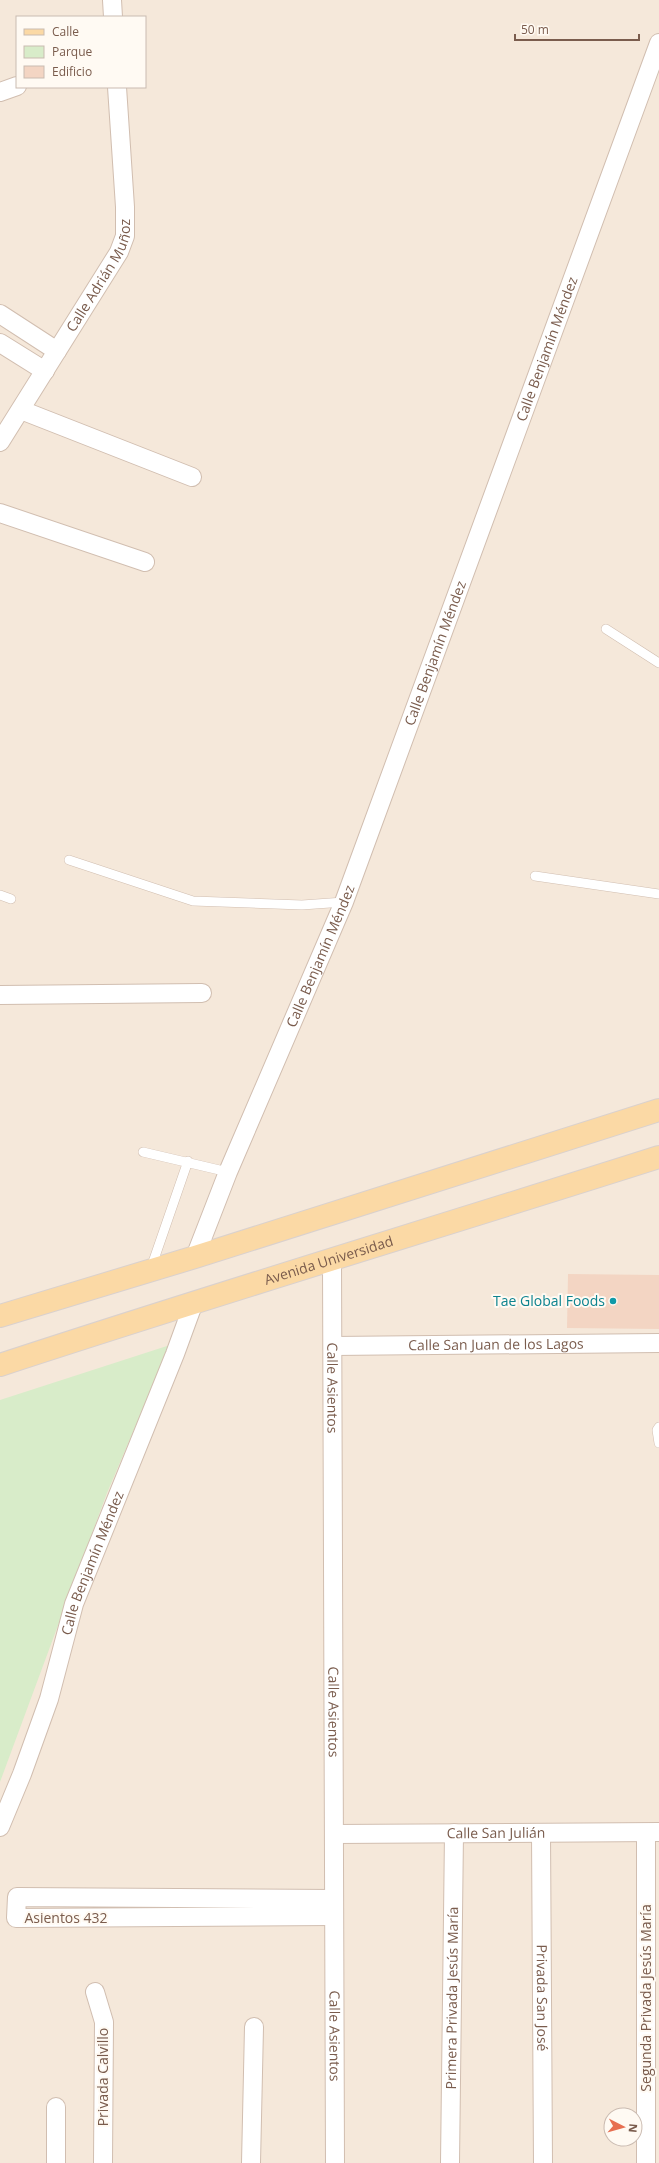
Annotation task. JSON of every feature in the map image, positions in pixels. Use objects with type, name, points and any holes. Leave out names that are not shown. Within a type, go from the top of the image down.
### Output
[{"type":"main road","points":[[0,1316],[195,1257],[659,1110]]},
{"type":"main road","name":"Avenida Universidad","points":[[0,1365],[194,1302],[332,1261],[659,1157]]},
{"type":"street","points":[[112,0],[113,16]]},
{"type":"street","name":"Calle Benjamín Méndez","points":[[195,1257],[228,1172],[344,902],[659,43]]},
{"type":"street","points":[[0,92],[16,86]]},
{"type":"street","name":"Calle Adrián Muñoz","points":[[0,442],[119,252],[125,236],[126,207],[117,88]]},
{"type":"street","points":[[0,314],[57,351]]},
{"type":"street","points":[[0,343],[45,371]]},
{"type":"street","points":[[20,410],[192,478]]},
{"type":"street","points":[[0,513],[145,562]]},
{"type":"street","points":[[0,995],[202,993]]},
{"type":"street","name":"Calle Asientos","points":[[332,1261],[335,2163]]},
{"type":"street","name":"Calle Benjamín Méndez","points":[[0,1827],[22,1774],[49,1700],[74,1604],[170,1369],[194,1302]]},
{"type":"street","name":"Calle San Juan de los Lagos","points":[[333,1346],[659,1343]]},
{"type":"street","name":"Calle San Julián","points":[[334,1834],[652,1832]]},
{"type":"street","name":"Segunda Privada Jesús María","points":[[646,2163],[652,1832]]},
{"type":"street","name":"Primera Privada Jesús María","points":[[450,2163],[454,1833]]},
{"type":"street","name":"Privada San José","points":[[541,1833],[543,2163]]},
{"type":"street","name":"Asientos 432","points":[[280,1908],[140,1898],[17,1898],[16,1918],[141,1917],[280,1908],[334,1908]]},
{"type":"street","points":[[140,1898],[141,1917]]},
{"type":"street","name":"Privada Calvillo","points":[[94,1992],[104,2022],[103,2163]]},
{"type":"street","points":[[251,2163],[254,2027]]},
{"type":"street","points":[[56,2107],[56,2163]]},
{"type":"lane","points":[[606,629],[659,663]]},
{"type":"lane","points":[[69,860],[193,901],[302,905],[344,902]]},
{"type":"lane","points":[[535,876],[659,894]]},
{"type":"lane","points":[[0,895],[11,899]]},
{"type":"lane","points":[[143,1152],[228,1172]]},
{"type":"lane","points":[[150,1270],[188,1162]]},
{"type":"lane","points":[[659,1427],[657,1430],[659,1443]]},
{"type":"shaded area","points":[[0,0],[659,0],[659,2163],[0,2163]]},
{"type":"green space","points":[[170,1345],[107,1493],[0,1782],[0,1400]]},
{"type":"building","name":"Tae Global Foods","points":[[568,1274],[659,1275],[659,1329],[567,1328]]},
{"type":"place","name":"Tae Global Foods","points":[[613,1301]]}]
